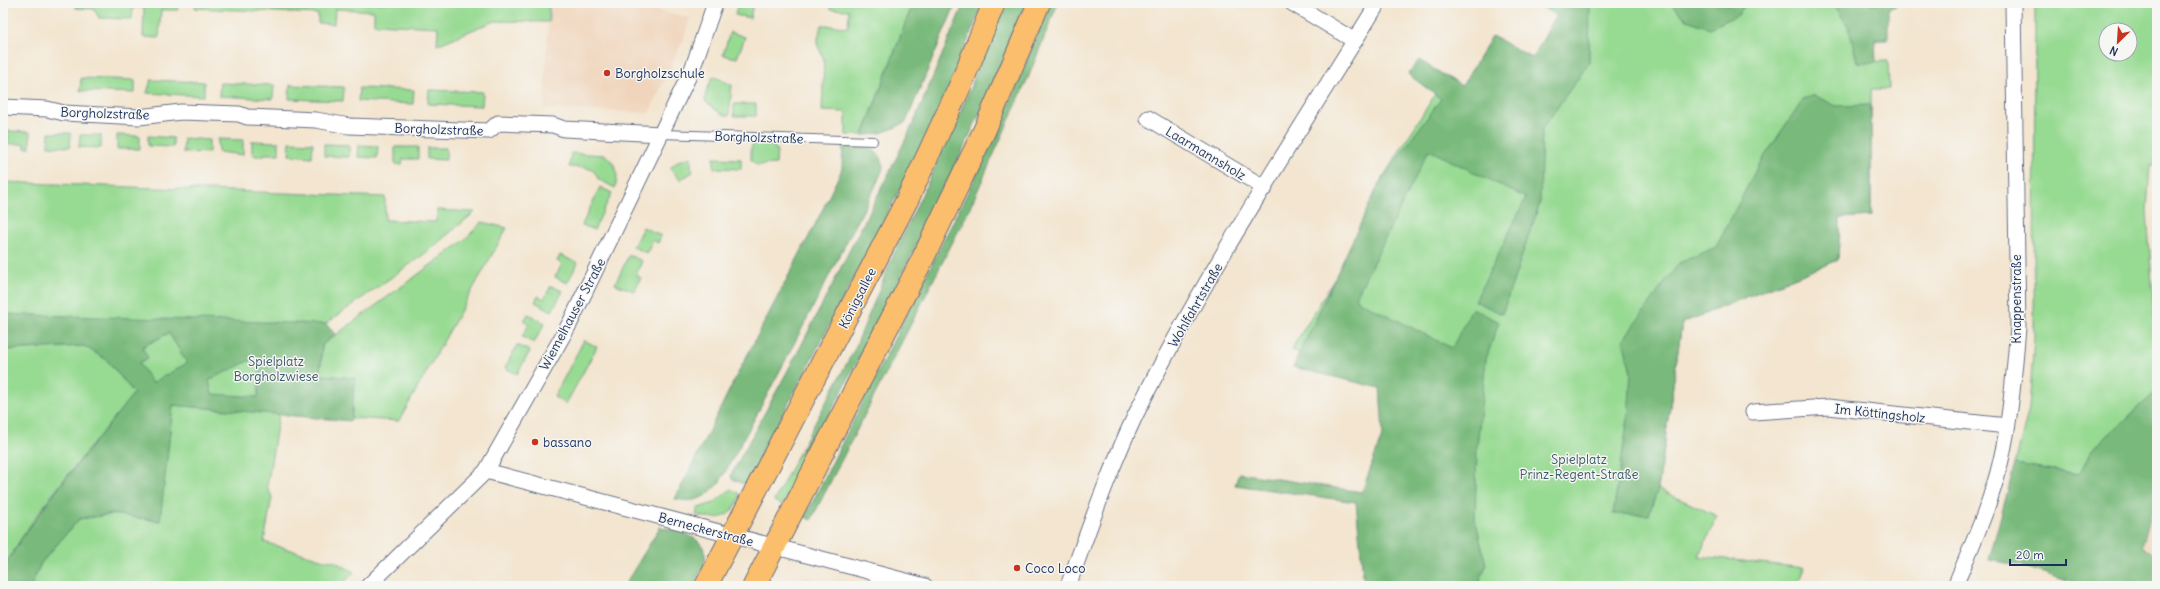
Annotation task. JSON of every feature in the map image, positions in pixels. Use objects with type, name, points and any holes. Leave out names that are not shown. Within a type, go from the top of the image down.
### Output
[{"type":"main road","name":"Königsallee","points":[[706,586],[907,200],[961,84],[994,3]]},
{"type":"main road","points":[[754,586],[937,230],[1001,93],[1039,3]]},
{"type":"street","name":"Wiemelhauser Straße","points":[[368,586],[486,471],[570,323],[693,67],[715,3]]},
{"type":"street","points":[[1292,3],[1355,41]]},
{"type":"street","name":"Wohlfahrtstraße","points":[[1068,586],[1118,454],[1135,416],[1191,310],[1378,3]]},
{"type":"street","name":"Knappenstraße","points":[[1955,586],[1976,536],[2001,462],[2008,426],[2014,378],[2018,328],[2013,3]]},
{"type":"street","name":"Borgholzstraße","points":[[3,107],[47,109],[64,114],[139,117],[181,112],[239,114],[247,117],[316,120],[349,126],[488,131],[498,123],[552,124],[564,129],[661,134]]},
{"type":"street","name":"Laarmannsholz","points":[[1148,118],[1265,188]]},
{"type":"street","name":"Im Köttingsholz","points":[[1753,412],[1828,407],[2008,426]]},
{"type":"street","name":"Berneckerstraße","points":[[486,471],[774,547],[874,580],[926,586]]},
{"type":"lane","name":"Borgholzstraße","points":[[661,134],[873,141]]},
{"type":"shaded area","name":"Borgholzschule","points":[[549,3],[627,3],[690,18],[684,38],[649,113],[544,109]]},
{"type":"shaded area","points":[[2157,492],[2157,557],[2142,547]]},
{"type":"shaded area","points":[[805,577],[840,586],[801,586]]},
{"type":"green space","points":[[76,3],[178,3],[178,10],[161,10],[159,38],[143,37],[144,8],[133,7],[132,19],[99,18],[94,9],[76,8]]},
{"type":"green space","points":[[196,3],[549,3],[549,22],[494,21],[437,45],[438,27],[374,24],[374,11],[335,9],[334,24],[318,23],[318,14],[195,8]]},
{"type":"green space","points":[[738,3],[751,3],[753,5],[750,18],[735,15]]},
{"type":"green space","points":[[831,3],[913,3],[863,135],[846,135],[846,112],[822,111],[824,59],[817,44],[821,25],[848,27],[849,10],[830,9]]},
{"type":"green space","points":[[913,3],[956,3],[906,122],[885,132],[863,135]]},
{"type":"green space","points":[[964,3],[983,3],[951,82],[905,180],[746,485],[732,479],[731,475],[800,348],[913,124]]},
{"type":"green space","points":[[1004,3],[1027,3],[978,118],[924,231],[810,453],[801,449],[855,348],[894,254],[958,118]]},
{"type":"green space","points":[[1050,3],[1058,3],[1028,78],[968,212],[811,520],[805,517],[997,134]]},
{"type":"green space","points":[[1535,3],[1592,3],[1590,7],[1589,63],[1542,129],[1540,203],[1502,314],[1475,301],[1526,198],[1429,150],[1355,299],[1452,348],[1472,308],[1499,322],[1486,359],[1477,447],[1475,518],[1486,565],[1478,586],[1364,586],[1356,502],[1235,485],[1239,473],[1362,492],[1383,433],[1380,388],[1293,367],[1380,182],[1441,99],[1408,74],[1419,60],[1462,86],[1492,36],[1533,58],[1556,15]]},
{"type":"green space","name":"Spielplatz Prinz-Regent-Straße","points":[[1537,3],[1671,3],[1687,20],[1738,15],[1746,3],[1885,3],[1887,40],[1874,41],[1857,62],[1888,61],[1889,89],[1871,89],[1871,216],[1840,218],[1838,260],[1682,323],[1658,489],[1717,516],[1699,556],[1804,568],[1797,586],[1478,586],[1486,565],[1438,397],[1291,350],[1357,242],[1378,185],[1436,93],[1496,145],[1564,17]]},
{"type":"green space","points":[[1671,3],[1725,3],[1729,5],[1730,3],[1746,3],[1738,15],[1710,28],[1687,20]]},
{"type":"green space","points":[[1833,3],[1903,3],[1888,9],[1888,39],[1875,39],[1876,62],[1857,62],[1849,28]]},
{"type":"green space","points":[[2035,3],[2157,3],[2157,165],[2150,165],[2147,210],[2154,315],[2157,315],[2157,391],[2094,448],[2079,474],[2015,464],[2029,408],[2034,338]]},
{"type":"green space","points":[[730,32],[745,37],[737,58],[723,55]]},
{"type":"green space","points":[[713,76],[732,85],[729,116],[721,114],[705,101],[706,92]]},
{"type":"green space","points":[[81,78],[135,80],[135,93],[80,91]]},
{"type":"green space","points":[[151,80],[204,82],[204,96],[147,93]]},
{"type":"green space","points":[[220,83],[274,85],[273,99],[219,96]]},
{"type":"green space","points":[[290,85],[344,87],[343,101],[289,99]]},
{"type":"green space","points":[[359,88],[414,90],[413,104],[358,101]]},
{"type":"green space","points":[[429,90],[483,92],[482,106],[428,104]]},
{"type":"green space","points":[[1814,95],[1836,106],[1871,105],[1871,216],[1840,218],[1838,260],[1682,323],[1658,489],[1649,515],[1613,514],[1628,418],[1631,372],[1623,340],[1679,263],[1716,247],[1758,166],[1803,99]]},
{"type":"green space","points":[[734,104],[756,104],[756,116],[734,116]]},
{"type":"green space","points":[[8,131],[30,132],[30,148],[25,148],[25,144],[8,144]]},
{"type":"green space","points":[[49,133],[71,133],[70,147],[48,146]]},
{"type":"green space","points":[[80,135],[101,135],[101,148],[79,147]]},
{"type":"green space","points":[[117,135],[140,136],[140,149],[117,149]]},
{"type":"green space","points":[[148,136],[173,138],[173,147],[148,146]]},
{"type":"green space","points":[[184,138],[209,140],[209,152],[183,153]]},
{"type":"green space","points":[[218,139],[243,140],[243,155],[218,152]]},
{"type":"green space","points":[[252,141],[279,142],[279,154],[264,154],[263,156],[255,156],[252,153]]},
{"type":"green space","points":[[754,141],[774,142],[774,149],[777,149],[776,164],[757,165],[751,160],[751,148]]},
{"type":"green space","points":[[290,142],[313,143],[312,157],[289,155]]},
{"type":"green space","points":[[843,143],[855,144],[868,148],[879,155],[882,160],[883,167],[878,181],[768,393],[719,483],[709,493],[694,500],[675,499],[842,169]]},
{"type":"green space","points":[[324,144],[349,145],[349,157],[324,156]]},
{"type":"green space","points":[[359,145],[378,146],[377,158],[358,157]]},
{"type":"green space","points":[[395,147],[418,147],[418,159],[403,159],[402,165],[395,164]]},
{"type":"green space","points":[[427,148],[446,148],[446,160],[427,159]]},
{"type":"green space","points":[[571,153],[605,155],[609,158],[617,173],[615,188],[598,179],[594,171],[590,169],[569,167]]},
{"type":"green space","points":[[691,157],[693,172],[680,180],[670,168],[678,161]]},
{"type":"green space","points":[[714,158],[741,159],[741,169],[714,168]]},
{"type":"green space","name":"Spielplatz Borgholzwiese","points":[[3,182],[385,197],[385,220],[436,222],[437,210],[475,212],[423,255],[324,325],[193,321],[319,376],[349,418],[165,403],[102,318],[3,314]]},
{"type":"green space","points":[[600,187],[612,193],[594,230],[582,225]]},
{"type":"green space","points":[[482,222],[507,228],[399,421],[351,418],[355,378],[320,375],[322,345],[462,242]]},
{"type":"green space","points":[[643,227],[661,236],[658,243],[653,240],[647,253],[633,247]]},
{"type":"green space","points":[[560,255],[578,263],[567,283],[555,277],[562,264],[557,261]]},
{"type":"green space","points":[[629,255],[642,261],[636,275],[641,278],[634,291],[615,284]]},
{"type":"green space","points":[[551,286],[563,291],[552,311],[535,302],[538,296],[544,299]]},
{"type":"green space","name":"Spielplatz Borgholzwiese","points":[[3,314],[326,324],[335,334],[322,345],[320,375],[355,378],[351,421],[173,405],[160,521],[113,514],[79,519],[41,563],[31,586],[3,586],[3,569],[21,539],[60,486],[134,393],[107,360],[84,346],[3,350]],"holes":[[[169,333],[187,363],[152,383],[139,363],[148,358],[142,347]],[[261,355],[258,397],[212,394],[209,380]]]},
{"type":"green space","points":[[528,314],[545,323],[534,343],[522,337],[529,324],[524,321]]},
{"type":"green space","points":[[584,340],[597,347],[566,404],[554,397]]},
{"type":"green space","points":[[517,345],[530,351],[517,374],[505,368]]},
{"type":"green space","points":[[84,346],[107,360],[134,393],[48,500],[3,569],[3,350]]},
{"type":"green space","points":[[2157,391],[2157,492],[2142,547],[2157,557],[2157,586],[2073,586],[2073,583],[2019,565],[1989,560],[2015,464],[2079,474],[2094,448]]},
{"type":"green space","points":[[173,405],[279,414],[267,486],[272,497],[264,542],[324,560],[334,561],[354,572],[341,586],[275,586],[272,583],[270,586],[31,586],[41,563],[79,519],[113,514],[159,521]]},
{"type":"green space","points":[[801,449],[810,453],[782,505],[774,501]]},
{"type":"green space","points":[[731,489],[741,495],[729,513],[718,518],[696,515],[698,508],[714,503]]},
{"type":"green space","points":[[660,527],[675,530],[690,536],[697,540],[702,546],[705,553],[705,561],[702,571],[693,586],[624,586]]},
{"type":"place","name":"Borgholzschule","points":[[607,73]]},
{"type":"place","name":"bassano","points":[[535,442]]},
{"type":"place","name":"Coco Loco","points":[[1017,568]]}]
